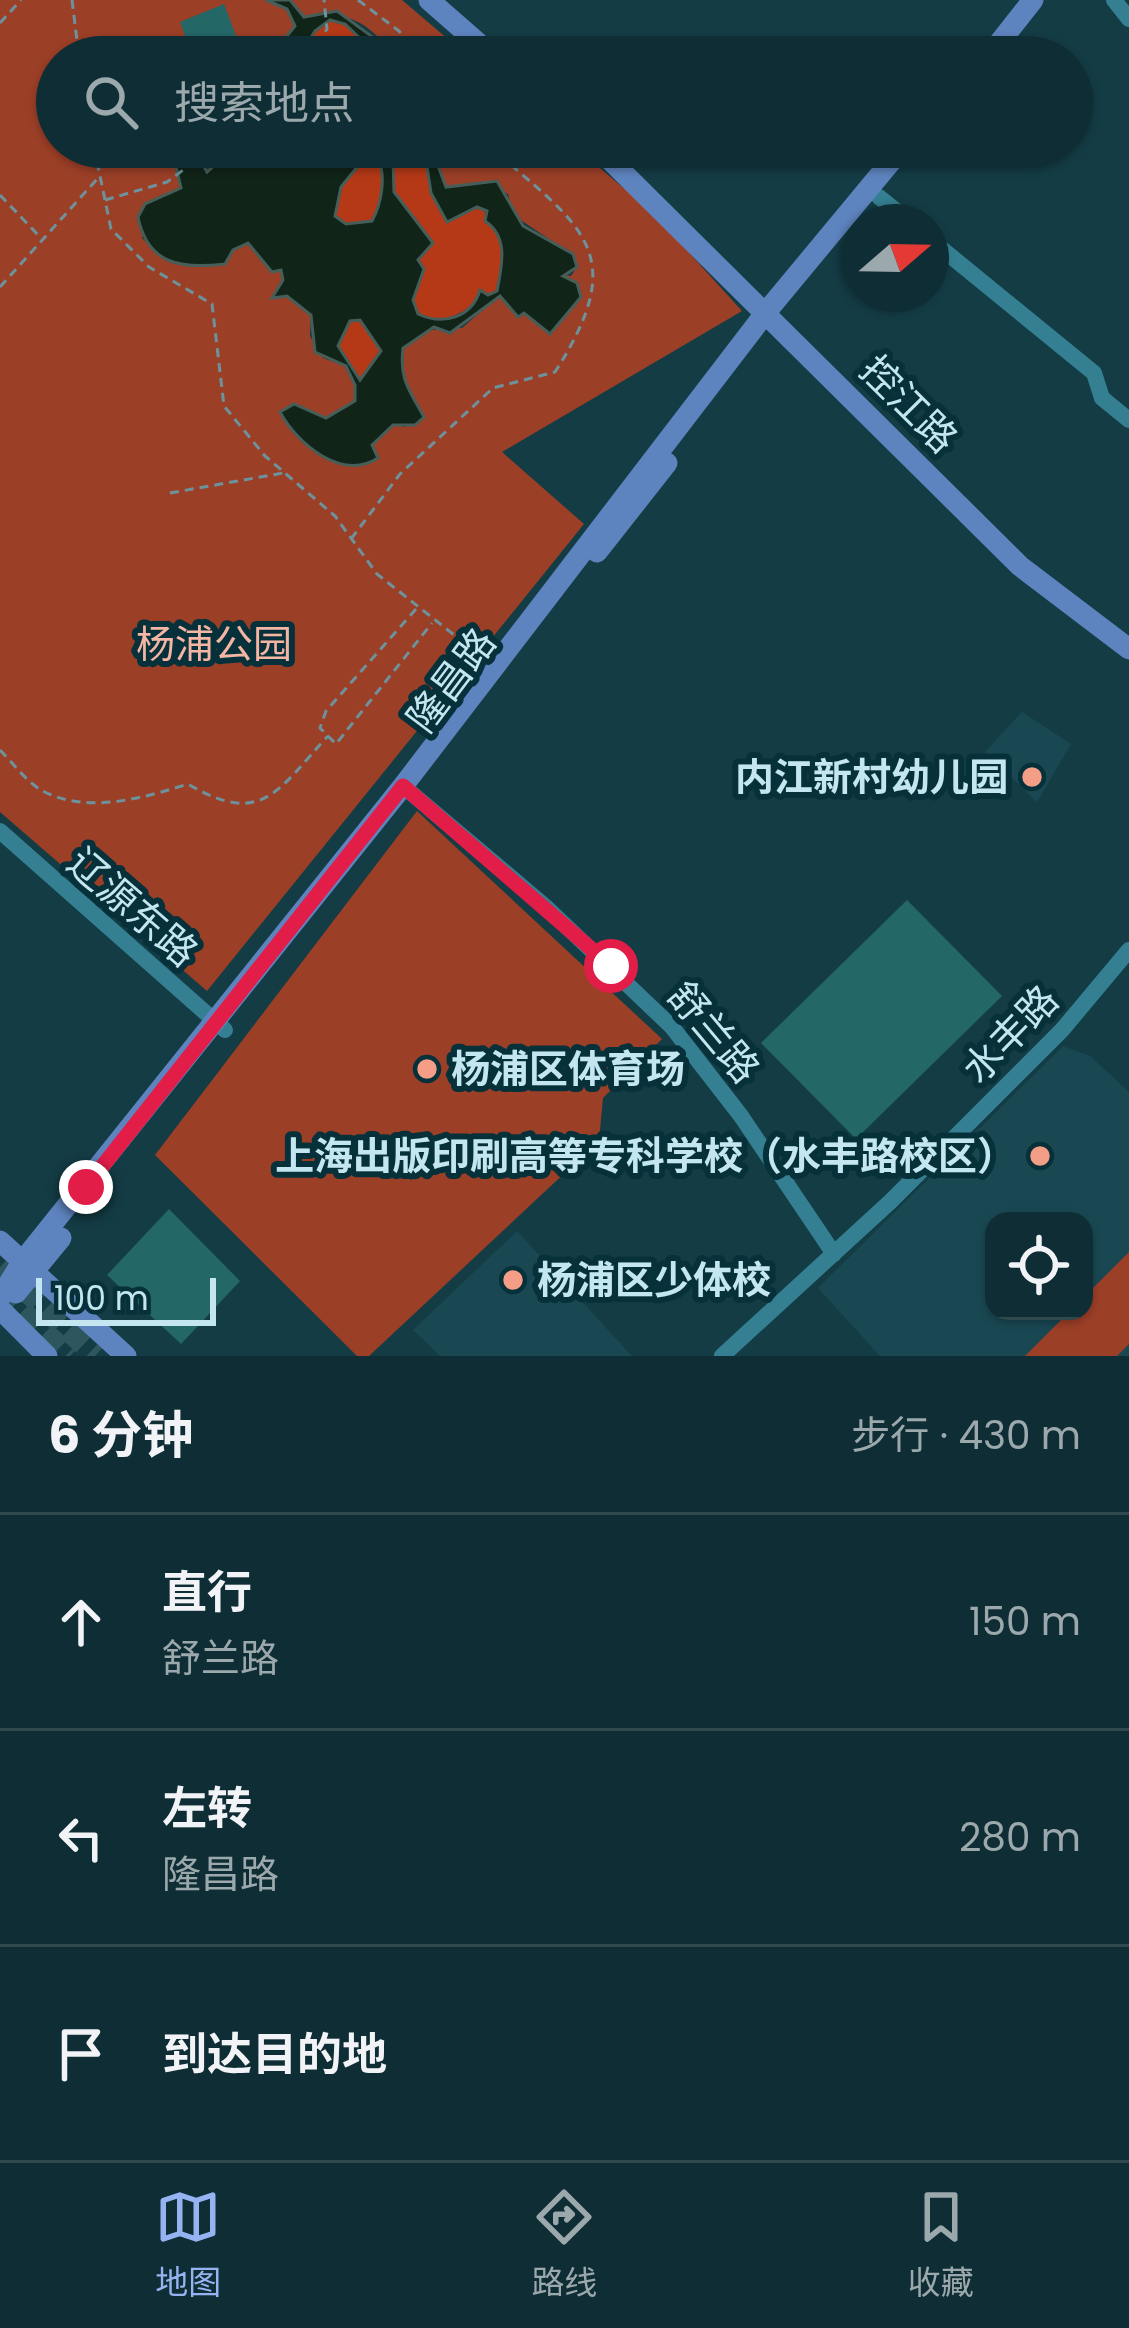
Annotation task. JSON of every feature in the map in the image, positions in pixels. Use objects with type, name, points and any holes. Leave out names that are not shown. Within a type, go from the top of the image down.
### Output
[{"type":"main road","points":[[428,0],[470,36]]},
{"type":"main road","points":[[989,36],[1016,0]]},
{"type":"main road","points":[[1005,36],[1033,0]]},
{"type":"main road","name":"控江路","points":[[619,168],[1020,566],[1129,649]]},
{"type":"main road","points":[[772,316],[887,168]]},
{"type":"main road","points":[[873,204],[902,168]]},
{"type":"main road","points":[[772,316],[841,241]]},
{"type":"main road","name":"隆昌路","points":[[408,789],[494,666],[772,316]]},
{"type":"main road","name":"隆昌路","points":[[0,1303],[408,789],[772,316]]},
{"type":"main road","points":[[0,1241],[126,1356]]},
{"type":"main road","points":[[0,1303],[47,1356]]},
{"type":"street","points":[[1114,0],[1129,19]]},
{"type":"street","points":[[879,197],[888,204]]},
{"type":"street","points":[[949,255],[1094,374],[1102,398],[1129,420]]},
{"type":"street","name":"舒兰路","points":[[408,789],[611,966],[672,1027],[741,1116],[834,1254]]},
{"type":"street","name":"辽源东路","points":[[0,831],[220,1026]]},
{"type":"street","name":"水丰路","points":[[722,1356],[834,1254],[1062,1030],[1129,950]]},
{"type":"path","points":[[0,23],[21,0]]},
{"type":"path","points":[[72,0],[77,36]]},
{"type":"path","points":[[322,36],[327,29],[324,0]]},
{"type":"path","points":[[358,0],[402,36]]},
{"type":"path","points":[[98,168],[111,230],[148,266],[212,304],[224,406],[284,472],[335,516],[376,574],[494,666]]},
{"type":"path","points":[[105,200],[167,182],[187,168]]},
{"type":"path","points":[[351,539],[400,474],[493,388],[555,372],[578,336],[596,284],[590,242],[512,168]]},
{"type":"path","points":[[0,287],[100,176]]},
{"type":"path","points":[[0,195],[41,238]]},
{"type":"path","points":[[170,493],[284,472]]},
{"type":"path","points":[[418,608],[326,712],[320,728],[336,744],[434,621]]},
{"type":"path","points":[[0,750],[41,790],[85,801],[129,802],[188,784],[220,803],[246,806],[266,800],[328,736]]},
{"type":"shaded area","points":[[266,0],[290,0],[304,17],[337,11],[371,36],[358,36],[345,24],[330,20],[312,36],[287,36],[295,26],[287,9]]},
{"type":"shaded area","points":[[330,20],[345,24],[358,36],[311,36]]},
{"type":"shaded area","points":[[176,168],[205,168],[207,172],[211,168],[356,168],[341,187],[335,216],[346,224],[372,221],[380,168],[393,168],[394,192],[433,243],[418,260],[424,269],[413,300],[418,314],[447,319],[471,307],[480,290],[488,295],[497,291],[501,243],[485,221],[487,211],[477,207],[447,222],[431,193],[427,168],[439,168],[446,187],[497,181],[523,226],[573,254],[577,267],[563,276],[577,283],[581,297],[550,334],[524,313],[518,317],[500,296],[450,333],[434,327],[403,348],[404,377],[424,417],[415,425],[393,425],[372,445],[378,458],[364,464],[336,462],[309,447],[280,412],[294,404],[326,418],[355,401],[355,385],[346,366],[315,352],[311,315],[287,296],[272,298],[283,280],[281,270],[272,272],[248,243],[233,250],[225,264],[210,265],[170,261],[150,246],[138,217],[145,204],[181,188]],"holes":[[[360,320],[381,351],[360,380],[338,346],[350,321]]]},
{"type":"shaded area","points":[[356,168],[380,168],[372,221],[346,224],[335,217],[341,187]]},
{"type":"shaded area","points":[[393,168],[427,168],[431,193],[447,222],[476,207],[487,213],[501,243],[497,291],[450,317],[418,314],[413,300],[424,269],[418,260],[433,242],[394,192]]},
{"type":"shaded area","points":[[350,320],[361,320],[381,351],[359,380],[338,346]]},
{"type":"shaded area","name":"内江新村幼儿园","points":[[1022,712],[1071,744],[1037,802],[985,752]]},
{"type":"shaded area","name":"上海出版印刷高等专科学校（水丰路校区）","points":[[1063,1046],[1090,1056],[1129,1092],[1129,1356],[880,1356],[818,1288]]},
{"type":"shaded area","name":"杨浦区少体校","points":[[517,1231],[632,1356],[440,1356],[413,1330]]},
{"type":"green space","name":"杨浦公园","points":[[0,0],[266,0],[287,8],[295,26],[287,36],[36,36],[36,168],[176,168],[181,189],[159,196],[142,238],[172,261],[199,267],[225,264],[233,250],[247,243],[272,272],[281,269],[287,296],[311,315],[310,336],[323,358],[346,366],[356,385],[355,401],[326,418],[294,404],[281,412],[306,442],[319,449],[347,451],[393,424],[405,427],[419,407],[405,394],[403,348],[417,337],[437,329],[462,328],[500,295],[517,317],[524,313],[539,327],[559,274],[571,276],[577,267],[573,255],[513,215],[508,194],[481,183],[446,187],[439,168],[600,168],[652,212],[742,311],[502,452],[584,524],[207,991],[0,812]]},
{"type":"green space","points":[[290,0],[402,0],[444,36],[377,36],[347,18],[304,17]]},
{"type":"green space","name":"杨浦区体育场","points":[[417,811],[662,1039],[603,1098],[599,1141],[369,1356],[357,1356],[155,1155]]},
{"type":"green space","points":[[1129,1252],[1129,1344],[1117,1356],[1025,1356],[1061,1320],[1093,1320],[1093,1288]]},
{"type":"building","points":[[224,4],[236,36],[185,36],[180,22]]},
{"type":"building","points":[[907,900],[1002,996],[856,1139],[761,1043]]},
{"type":"building","points":[[169,1209],[240,1281],[181,1344],[107,1275]]},
{"type":"tunnel","points":[[0,1267],[95,1356]]},
{"type":"tunnel","points":[[0,1290],[70,1356]]},
{"type":"place","name":"内江新村幼儿园","points":[[1032,777]]},
{"type":"place","name":"杨浦区体育场","points":[[427,1069]]},
{"type":"place","name":"上海出版印刷高等专科学校（水丰路校区）","points":[[1040,1156]]},
{"type":"place","name":"杨浦区少体校","points":[[513,1280]]},
{"type":"route","points":[[86,1187],[403,786],[611,966]]}]
